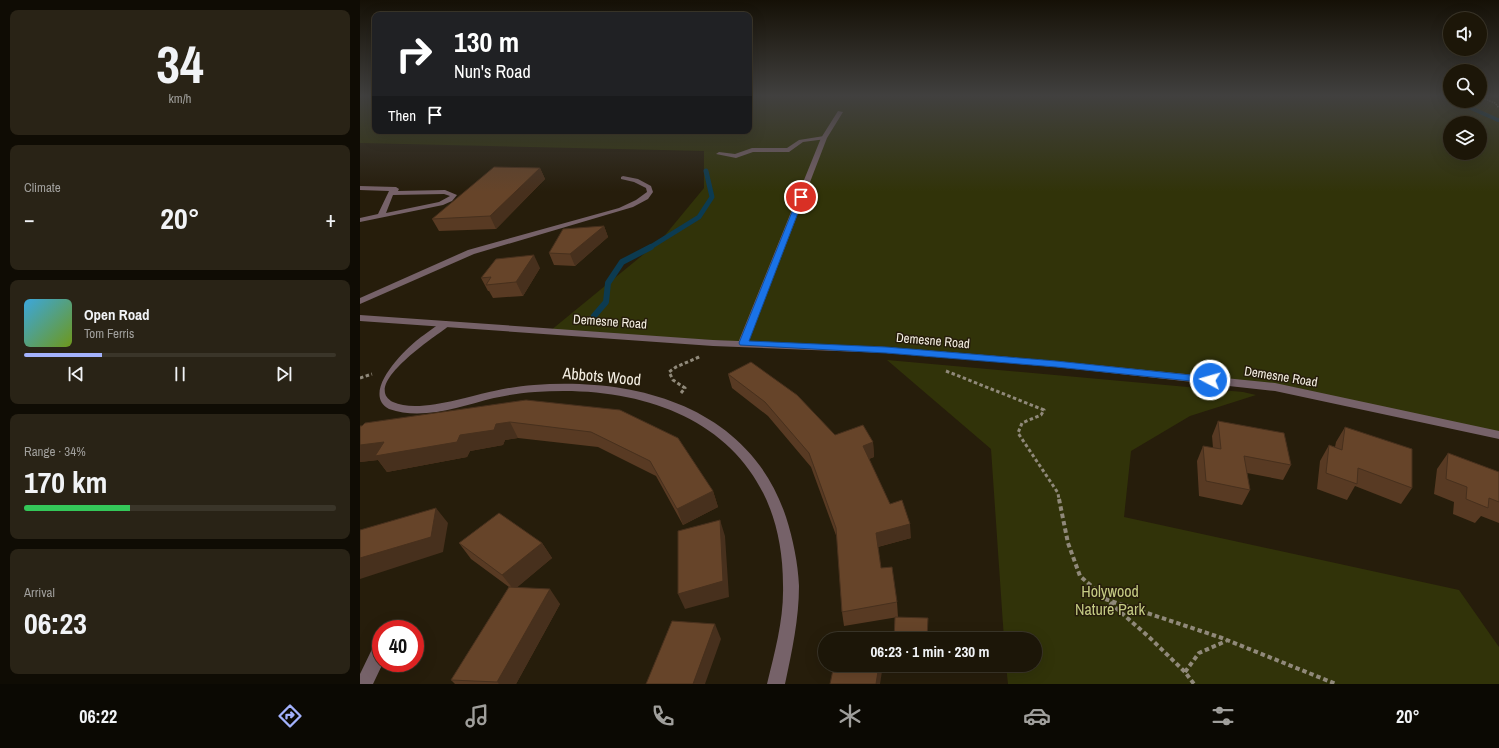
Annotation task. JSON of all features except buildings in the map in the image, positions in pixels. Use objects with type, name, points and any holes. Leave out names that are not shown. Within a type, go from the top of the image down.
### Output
[{"type":"street","points":[[743,343],[824,138],[830,128]]},
{"type":"street","points":[[719,154],[736,156],[752,150],[790,150],[795,143],[804,139],[824,138]]},
{"type":"street","points":[[360,301],[442,263],[471,252],[605,214],[631,205],[647,197],[650,192],[649,187],[636,180],[623,178]]},
{"type":"street","points":[[360,188],[396,189],[390,193],[381,216]]},
{"type":"street","points":[[360,220],[441,204],[450,200],[454,196],[445,192],[390,193]]},
{"type":"street","name":"Demesne Road","points":[[360,318],[713,343],[743,343],[886,350],[1056,364],[1275,387],[1499,435]]},
{"type":"street","name":"Abbots Wood","points":[[446,324],[388,368],[378,386],[378,394],[382,400],[389,405],[413,409],[438,407],[506,392],[568,388],[623,392],[672,405],[705,420],[725,434],[742,450],[758,469],[771,491],[781,517],[788,546],[791,580],[790,620],[784,658],[776,684]]},
{"type":"street","points":[[364,684],[372,668]]},
{"type":"path","points":[[672,405],[686,388],[673,380],[669,372],[674,366],[691,362],[709,351],[713,343]]},
{"type":"path","points":[[936,354],[933,364],[973,384],[1023,402],[1037,404],[1044,410],[1041,415],[1022,423],[1018,433],[1058,493],[1068,543],[1080,576],[1103,598],[1150,638],[1185,672],[1194,684]]},
{"type":"path","points":[[1103,598],[1181,623],[1291,664],[1336,684]]},
{"type":"path","points":[[1185,672],[1199,653],[1226,641]]},
{"type":"green space","points":[[360,128],[372,128],[372,134],[752,134],[752,128],[1443,128],[1443,160],[1487,160],[1487,128],[1499,128],[1499,435],[1275,387],[886,350],[550,331],[661,240],[704,188],[704,151],[360,143]]},
{"type":"green space","name":"Holywood Nature Park","points":[[887,360],[1243,392],[1256,395],[1190,416],[1131,451],[1124,517],[1459,590],[1499,647],[1499,684],[1008,684],[1007,672],[1042,672],[1042,632],[1004,632],[991,449]]},
{"type":"waterway","points":[[649,248],[699,217],[712,197],[706,171]]},
{"type":"waterway","points":[[594,316],[606,302],[608,283],[622,262],[651,247]]},
{"type":"route","points":[[801,197],[743,343],[886,350],[1056,364],[1210,380]]}]
